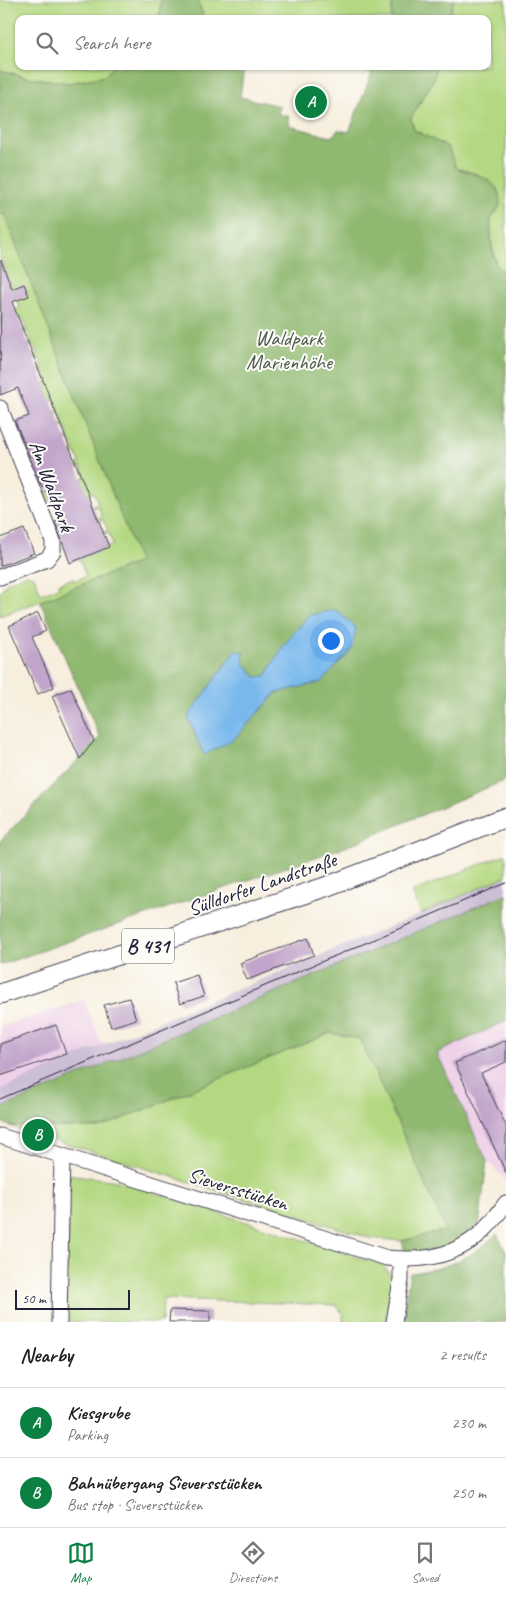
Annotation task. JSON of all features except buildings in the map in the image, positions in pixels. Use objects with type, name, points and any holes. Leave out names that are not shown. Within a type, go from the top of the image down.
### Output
[{"type":"main road","name":"Sülldorfer Landstraße","points":[[0,994],[320,888],[506,816]]},
{"type":"street","name":"Am Waldpark","points":[[0,408],[53,542],[53,551],[47,559],[0,577]]},
{"type":"street","name":"Sieversstücken","points":[[0,1136],[387,1258],[422,1259],[455,1250],[474,1239],[489,1226],[506,1203]]},
{"type":"street","points":[[59,1322],[62,1156]]},
{"type":"street","points":[[394,1322],[401,1280],[401,1259]]},
{"type":"shaded area","points":[[506,876],[506,894],[0,1109],[0,1090],[102,1045],[421,914]]},
{"type":"shaded area","points":[[84,1000],[102,1045],[0,1090],[0,1027]]},
{"type":"shaded area","points":[[506,1021],[506,1180],[487,1161],[437,1053]]},
{"type":"green space","points":[[0,0],[161,0],[159,15],[15,15],[15,70],[110,70],[105,76],[69,83],[27,77],[0,70]]},
{"type":"green space","points":[[161,0],[198,0],[203,15],[159,15]]},
{"type":"green space","points":[[198,0],[393,0],[391,15],[203,15]]},
{"type":"green space","points":[[393,0],[454,0],[450,15],[391,15]]},
{"type":"green space","points":[[454,0],[506,0],[506,274],[497,266],[491,241],[491,220],[500,205],[478,174],[456,168],[448,147],[414,130],[411,118],[434,79],[436,70],[491,70],[491,15],[450,15]]},
{"type":"green space","name":"Waldpark Marienhöhe","points":[[0,70],[27,77],[69,83],[105,76],[110,70],[243,70],[240,97],[280,106],[278,114],[288,116],[290,126],[331,137],[338,130],[349,132],[372,72],[361,70],[436,70],[434,79],[411,118],[414,130],[448,147],[456,168],[486,179],[497,188],[500,195],[500,205],[491,220],[490,230],[495,262],[506,274],[506,780],[345,847],[0,965],[0,841],[100,737],[40,601],[139,562],[4,214],[0,215]],"holes":[[[283,646],[322,682],[276,693],[233,740],[244,652],[243,662],[256,677],[266,676]]]},
{"type":"green space","points":[[4,213],[139,562],[0,616],[0,592],[7,582],[27,574],[34,576],[41,594],[59,587],[58,584],[60,583],[73,578],[74,581],[86,576],[79,559],[113,545],[109,533],[103,535],[102,533],[108,530],[103,520],[98,522],[97,519],[102,517],[98,506],[92,508],[91,506],[98,503],[94,492],[87,495],[64,495],[43,503],[42,494],[85,477],[81,466],[76,468],[75,465],[80,463],[76,453],[71,455],[70,452],[75,450],[70,440],[66,441],[65,439],[69,437],[65,427],[61,428],[60,425],[64,423],[60,413],[55,415],[54,412],[59,410],[55,400],[50,401],[43,384],[48,382],[44,372],[39,373],[38,370],[43,368],[39,358],[35,359],[33,357],[38,355],[34,345],[29,347],[28,344],[32,342],[28,331],[24,333],[23,330],[27,328],[23,318],[0,326],[0,317],[20,308],[0,258],[0,215]]},
{"type":"green space","points":[[506,854],[506,876],[421,914],[412,892]]},
{"type":"green space","points":[[506,894],[506,1021],[437,1053],[487,1161],[479,1225],[451,1245],[412,1255],[405,1253],[402,1241],[446,1230],[360,1039],[330,1033],[100,1128],[9,1126],[0,1121],[0,1109]]},
{"type":"green space","points":[[330,1033],[360,1039],[446,1230],[402,1241],[370,1238],[9,1126],[100,1128]]},
{"type":"green space","points":[[68,1174],[117,1181],[383,1265],[393,1279],[386,1322],[343,1322],[343,1314],[336,1305],[163,1299],[162,1322],[66,1322]]},
{"type":"green space","points":[[497,1234],[506,1252],[506,1322],[475,1320],[475,1322],[402,1322],[410,1273],[434,1269],[457,1261],[471,1254]]},
{"type":"water","points":[[336,610],[356,628],[352,648],[322,682],[276,693],[233,740],[204,755],[188,717],[235,651],[244,652],[243,662],[256,677],[266,676],[283,646],[309,615]]},
{"type":"tram line","points":[[0,1099],[506,883]]},
{"type":"place","name":"Kiesgrube","points":[[311,102]]},
{"type":"place","name":"Bahnübergang Sieversstücken","points":[[38,1135]]}]
